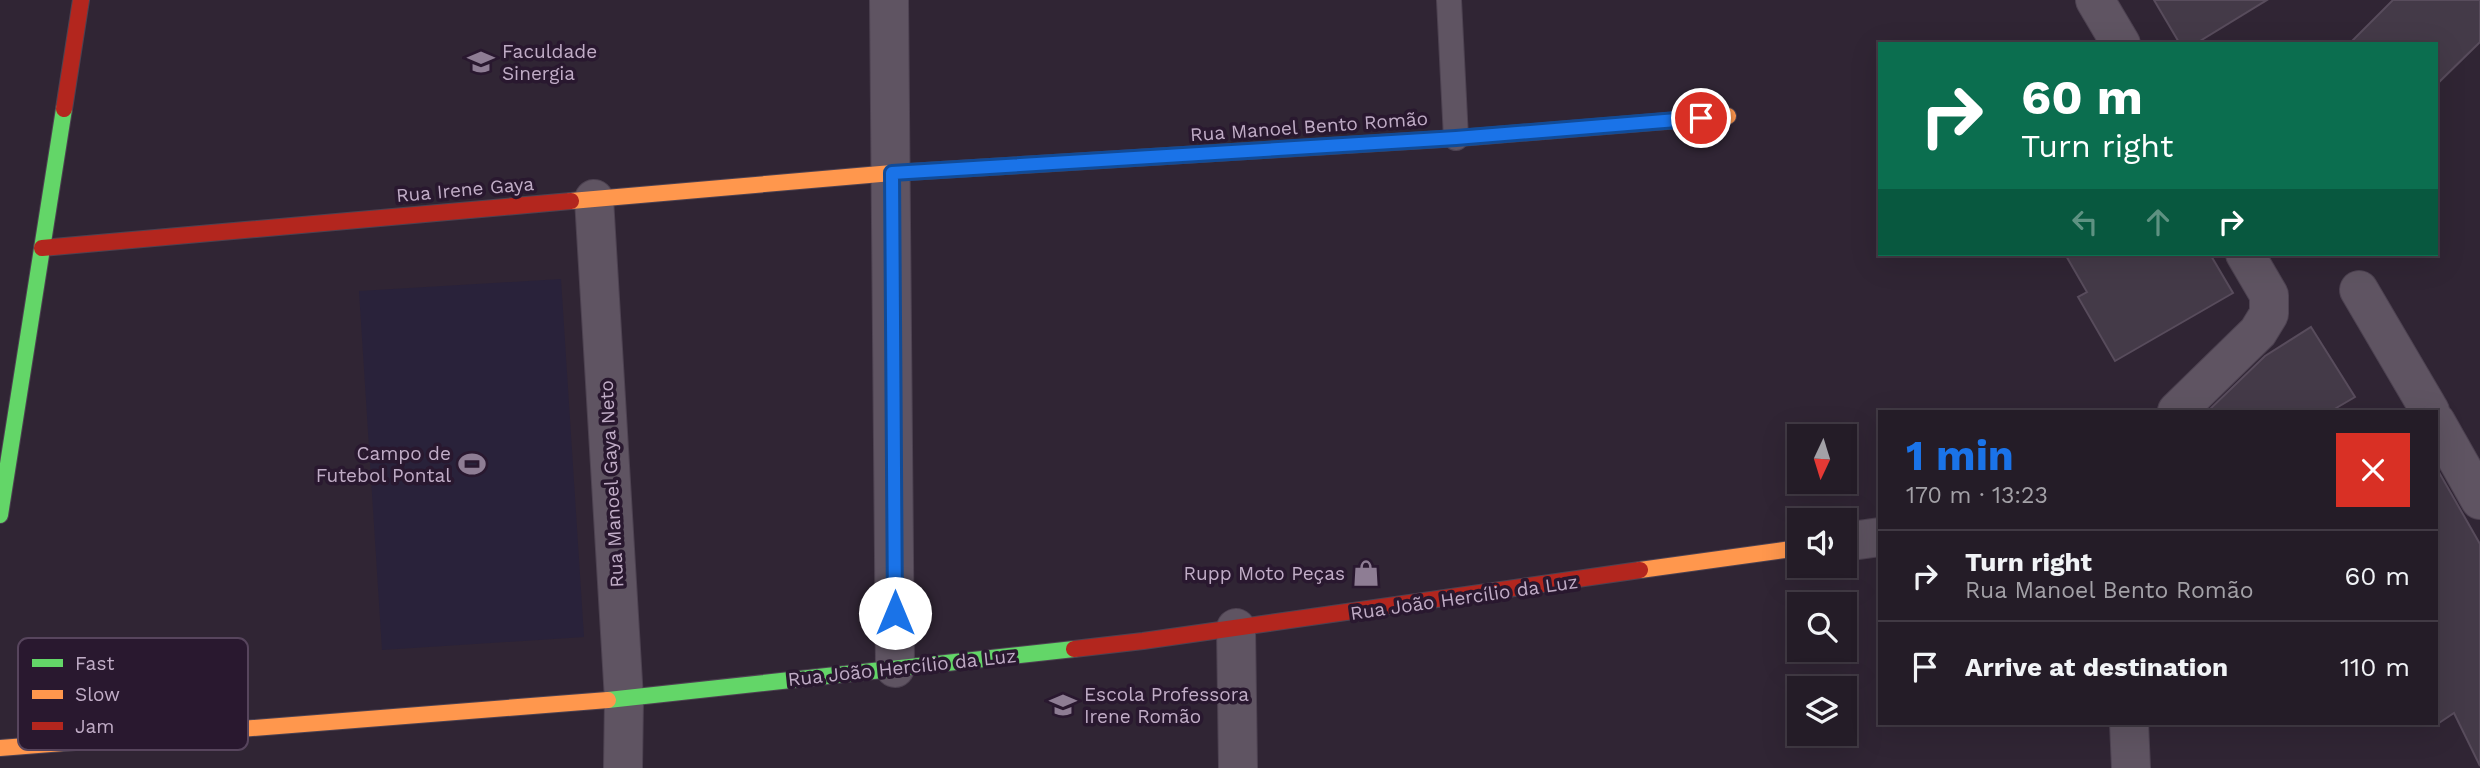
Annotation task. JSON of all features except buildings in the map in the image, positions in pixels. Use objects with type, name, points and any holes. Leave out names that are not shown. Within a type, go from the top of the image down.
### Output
[{"type":"street","points":[[0,514],[81,0]]},
{"type":"street","points":[[889,0],[895,668]]},
{"type":"street","points":[[2095,0],[2120,42]]},
{"type":"street","name":"Rua Manoel Bento Romão","points":[[892,173],[1456,138],[1728,116]]},
{"type":"street","name":"Rua Irene Gaya","points":[[43,248],[892,173]]},
{"type":"street","name":"Rua Manoel Gaya Neto","points":[[594,199],[624,699],[623,768]]},
{"type":"street","points":[[2178,410],[2258,332],[2269,314],[2269,295],[2246,256]]},
{"type":"street","points":[[2359,290],[2429,410]]},
{"type":"street","points":[[2438,426],[2480,500]]},
{"type":"street","points":[[1857,540],[1878,537]]},
{"type":"street","name":"Rua João Hercílio da Luz","points":[[248,729],[624,699],[1143,641],[1787,550]]},
{"type":"street","points":[[1236,628],[1238,768]]},
{"type":"street","points":[[2129,725],[2131,768]]},
{"type":"street","name":"Rua João Hercílio da Luz","points":[[0,748],[18,747]]},
{"type":"lane","points":[[1449,0],[1456,138]]},
{"type":"shaded area","name":"Campo de Futebol Pontal","points":[[561,279],[584,637],[382,650],[359,291]]},
{"type":"traffic: fast","points":[[0,515],[64,109]]},
{"type":"traffic: fast","points":[[608,700],[1074,649]]},
{"type":"traffic: slow","points":[[1459,138],[1728,116]]},
{"type":"traffic: slow","points":[[571,201],[892,173],[1103,160]]},
{"type":"traffic: slow","points":[[1640,570],[1787,550]]},
{"type":"traffic: slow","points":[[248,728],[608,700]]},
{"type":"traffic: slow","points":[[0,748],[18,747]]},
{"type":"traffic: jam","points":[[64,109],[81,0]]},
{"type":"traffic: jam","points":[[1103,160],[1459,138]]},
{"type":"traffic: jam","points":[[42,248],[571,201]]},
{"type":"traffic: jam","points":[[1074,649],[1640,570]]},
{"type":"place","name":"Faculdade Sinergia","points":[[481,62]]},
{"type":"place","name":"Campo de Futebol Pontal","points":[[472,464]]},
{"type":"place","name":"Rupp Moto Peças","points":[[1366,573]]},
{"type":"place","name":"Escola Professora Irene Romão","points":[[1063,705]]},
{"type":"route","points":[[895,613],[892,173],[1456,138],[1701,118]]}]
